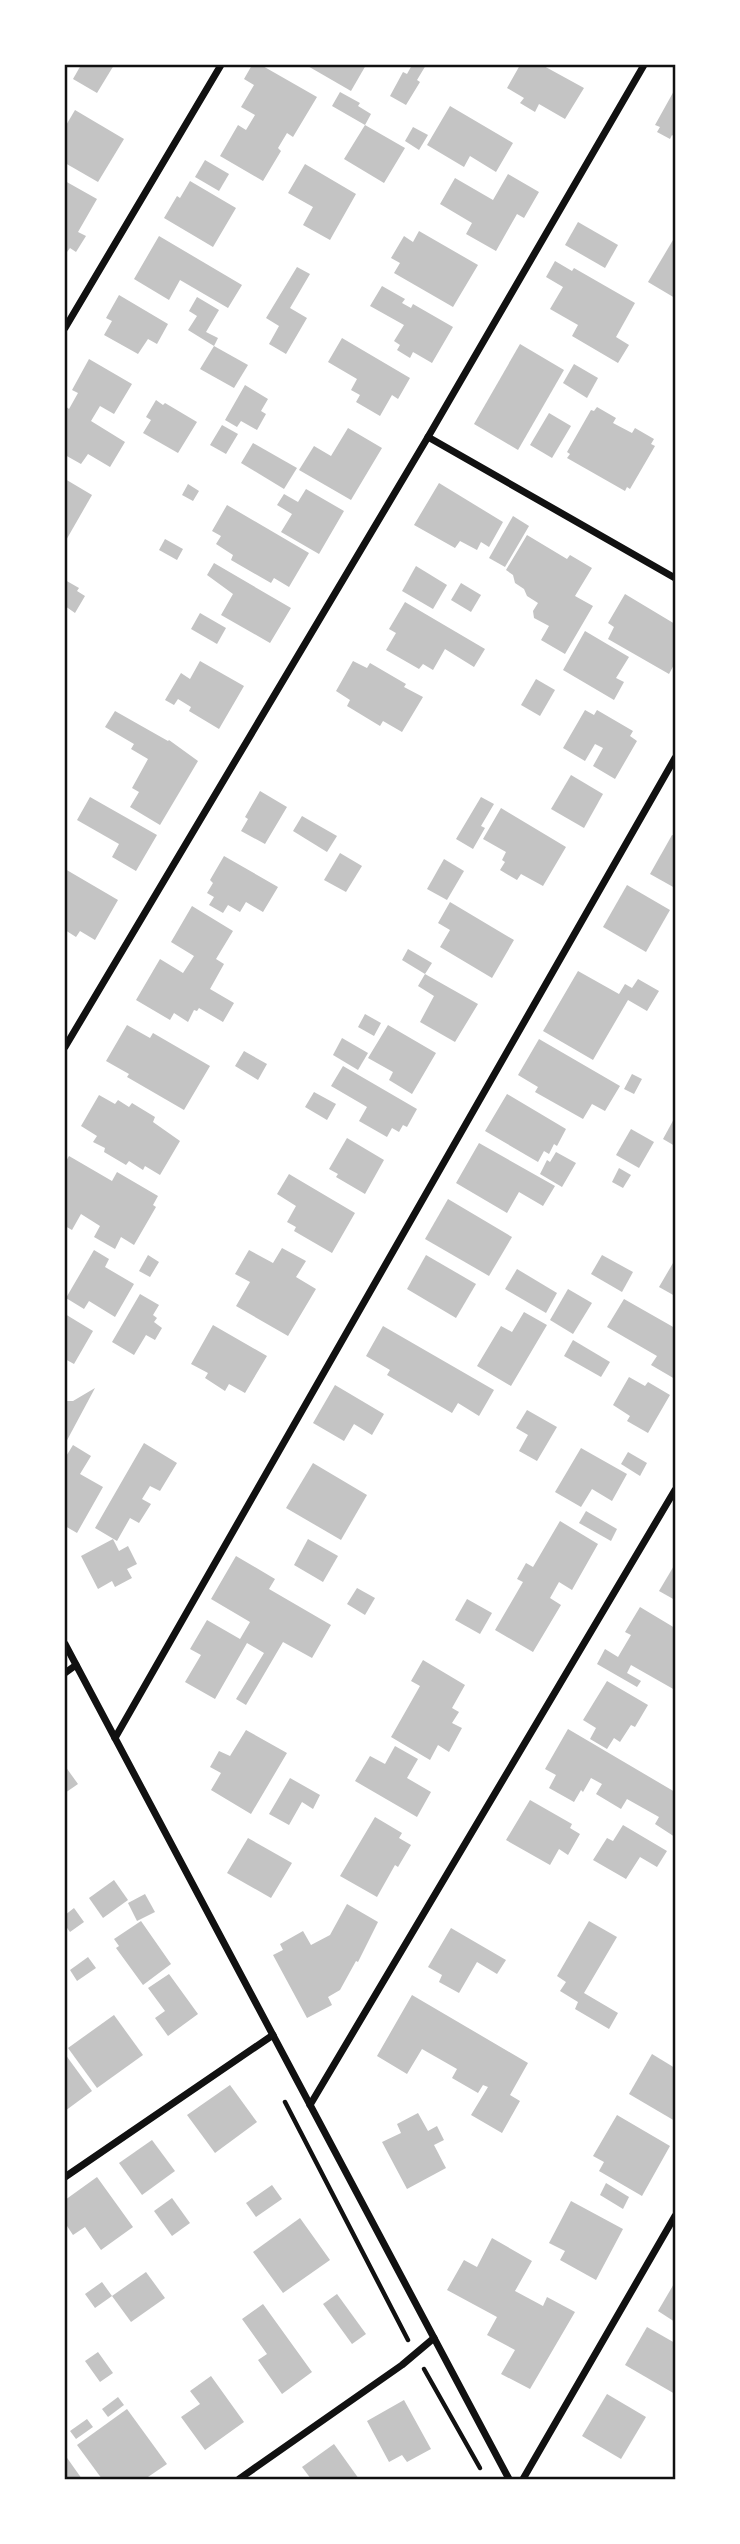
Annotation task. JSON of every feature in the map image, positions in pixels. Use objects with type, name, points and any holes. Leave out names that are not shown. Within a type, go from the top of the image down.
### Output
[{"type":"street","points":[[65,328],[221,65]]},
{"type":"street","points":[[65,1047],[428,437],[644,65]]},
{"type":"street","points":[[428,437],[675,578]]},
{"type":"street","points":[[115,1738],[675,758]]},
{"type":"street","points":[[310,2105],[675,1490]]},
{"type":"street","points":[[65,1644],[509,2479]]},
{"type":"street","points":[[65,1673],[76,1665]]},
{"type":"street","points":[[65,2177],[273,2035]]},
{"type":"street","points":[[523,2479],[675,2216]]},
{"type":"street","points":[[239,2479],[416,2355],[434,2338]]},
{"type":"path","points":[[282,2094],[416,2355],[486,2479]]},
{"type":"building","points":[[81,65],[114,65],[97,93],[73,79]]},
{"type":"building","points":[[252,65],[261,65],[317,97],[293,137],[287,133],[278,148],[281,151],[263,181],[220,156],[238,125],[246,130],[255,115],[241,107],[254,85],[244,79]]},
{"type":"building","points":[[306,65],[366,65],[351,91]]},
{"type":"building","points":[[412,65],[426,65],[417,80],[420,82],[406,105],[390,96],[403,72],[407,74]]},
{"type":"building","points":[[520,65],[542,65],[584,88],[565,119],[539,104],[535,112],[520,103],[524,98],[507,88]]},
{"type":"building","points":[[675,89],[675,137],[672,135],[670,139],[657,132],[660,127],[655,125]]},
{"type":"building","points":[[340,92],[360,103],[358,106],[371,114],[365,125],[332,106]]},
{"type":"building","points":[[450,106],[513,143],[496,172],[470,156],[464,167],[427,145]]},
{"type":"building","points":[[75,110],[124,139],[98,182],[65,163],[65,127]]},
{"type":"building","points":[[365,125],[405,148],[384,183],[344,159]]},
{"type":"building","points":[[413,127],[428,135],[419,150],[405,141]]},
{"type":"building","points":[[205,160],[229,174],[219,191],[195,177]]},
{"type":"building","points":[[305,164],[356,194],[330,240],[303,225],[313,207],[288,193]]},
{"type":"building","points":[[508,174],[539,192],[524,218],[517,214],[496,251],[466,234],[472,223],[440,204],[455,178],[493,200]]},
{"type":"building","points":[[65,181],[97,199],[78,232],[86,236],[76,252],[70,248],[67,252],[65,250]]},
{"type":"building","points":[[190,181],[236,208],[213,247],[164,218]]},
{"type":"building","points":[[578,222],[618,245],[605,268],[565,245]]},
{"type":"building","points":[[419,231],[478,265],[453,307],[394,273],[400,263],[391,258],[404,236],[413,242]]},
{"type":"building","points":[[159,236],[242,285],[228,308],[180,280],[169,300],[134,279]]},
{"type":"building","points":[[673,240],[675,241],[675,298],[648,282]]},
{"type":"building","points":[[555,261],[572,271],[574,268],[635,303],[616,337],[629,345],[618,363],[572,336],[578,325],[550,309],[563,287],[546,277]]},
{"type":"building","points":[[297,267],[310,274],[290,308],[307,318],[286,354],[269,344],[279,326],[266,318]]},
{"type":"building","points":[[382,286],[405,299],[402,303],[411,308],[413,304],[453,327],[432,363],[413,352],[410,358],[397,350],[400,345],[394,341],[404,325],[370,306]]},
{"type":"building","points":[[119,295],[168,324],[157,344],[148,339],[138,354],[104,335],[112,321],[106,318]]},
{"type":"building","points":[[197,297],[219,310],[206,332],[218,338],[214,346],[188,330],[197,316],[189,311]]},
{"type":"building","points":[[342,338],[410,378],[398,399],[392,395],[380,416],[356,402],[360,395],[351,390],[357,379],[328,362]]},
{"type":"building","points":[[520,344],[564,370],[518,450],[474,424]]},
{"type":"building","points":[[214,346],[248,365],[234,388],[200,369]]},
{"type":"building","points":[[89,359],[132,384],[114,414],[100,406],[91,421],[125,442],[110,467],[88,454],[81,464],[65,455],[65,406],[69,409],[78,393],[72,390]]},
{"type":"building","points":[[574,364],[598,378],[587,398],[563,383]]},
{"type":"building","points":[[245,385],[268,399],[261,411],[266,414],[257,430],[241,421],[237,427],[225,420]]},
{"type":"building","points":[[156,400],[197,422],[178,453],[143,433],[151,420],[146,417]]},
{"type":"building","points":[[597,407],[616,418],[613,423],[632,433],[635,428],[654,439],[651,444],[655,446],[630,489],[627,487],[625,491],[567,458],[570,454],[567,452],[591,410],[594,411]]},
{"type":"building","points":[[549,413],[571,426],[552,458],[530,445]]},
{"type":"building","points":[[222,425],[238,434],[226,454],[210,445]]},
{"type":"building","points":[[348,428],[382,448],[351,500],[299,470],[314,446],[331,456]]},
{"type":"building","points":[[253,443],[297,468],[284,489],[241,463]]},
{"type":"building","points":[[65,479],[92,495],[65,542]]},
{"type":"building","points":[[439,483],[503,522],[489,547],[481,542],[477,550],[460,541],[455,548],[414,525]]},
{"type":"building","points":[[188,484],[199,491],[193,501],[182,495]]},
{"type":"building","points":[[306,489],[344,511],[319,554],[281,532],[292,514],[277,505],[284,494],[298,502]]},
{"type":"building","points":[[227,505],[309,553],[289,587],[274,578],[271,583],[231,560],[233,555],[216,544],[221,536],[212,531]]},
{"type":"building","points":[[513,516],[529,526],[505,567],[489,558]]},
{"type":"building","points":[[527,535],[567,559],[570,555],[592,568],[575,596],[593,606],[565,654],[541,640],[549,626],[534,618],[533,611],[538,603],[527,596],[524,589],[515,583],[513,575],[506,570]]},
{"type":"building","points":[[165,539],[183,549],[177,560],[159,550]]},
{"type":"building","points":[[214,563],[291,608],[270,643],[221,615],[233,594],[207,575]]},
{"type":"building","points":[[416,566],[447,585],[433,609],[402,591]]},
{"type":"building","points":[[65,580],[79,588],[77,591],[85,596],[75,613],[65,606]]},
{"type":"building","points":[[461,583],[481,595],[471,612],[451,600]]},
{"type":"building","points":[[625,594],[675,624],[675,663],[669,674],[608,639],[614,627],[608,623]]},
{"type":"building","points":[[405,602],[485,649],[474,667],[445,649],[433,670],[423,664],[419,669],[386,650],[396,633],[389,629]]},
{"type":"building","points":[[200,613],[226,628],[217,644],[191,629]]},
{"type":"building","points":[[585,631],[629,657],[616,678],[624,682],[614,700],[563,670]]},
{"type":"building","points":[[200,661],[244,686],[219,729],[189,711],[191,707],[178,699],[174,705],[165,700],[181,673],[190,679]]},
{"type":"building","points":[[353,661],[367,668],[370,663],[423,697],[402,732],[383,721],[380,726],[347,706],[350,700],[336,691]]},
{"type":"building","points":[[536,679],[555,690],[540,716],[521,705]]},
{"type":"building","points":[[585,710],[594,715],[597,710],[633,731],[630,736],[637,741],[615,779],[593,766],[603,748],[595,744],[585,761],[563,748]]},
{"type":"building","points":[[115,711],[169,740],[198,761],[160,825],[130,807],[139,792],[132,788],[148,759],[131,749],[134,744],[105,727]]},
{"type":"building","points":[[571,775],[603,794],[584,828],[551,809]]},
{"type":"building","points":[[260,791],[287,807],[265,844],[241,831],[248,819],[245,817]]},
{"type":"building","points":[[90,797],[157,835],[136,871],[112,857],[119,844],[77,820]]},
{"type":"building","points":[[481,797],[494,804],[481,826],[485,828],[473,849],[456,839]]},
{"type":"building","points":[[501,808],[566,847],[543,886],[521,874],[517,880],[500,870],[505,862],[502,860],[506,852],[483,839]]},
{"type":"building","points":[[302,816],[337,836],[327,852],[293,831]]},
{"type":"building","points":[[672,835],[675,836],[675,888],[650,874]]},
{"type":"building","points":[[340,853],[362,866],[346,892],[324,880]]},
{"type":"building","points":[[224,856],[278,887],[263,912],[246,902],[240,912],[228,905],[223,913],[209,905],[214,897],[207,893],[213,883],[210,880]]},
{"type":"building","points":[[444,859],[464,871],[447,900],[427,889]]},
{"type":"building","points":[[65,869],[118,900],[95,940],[80,931],[76,937],[65,930]]},
{"type":"building","points":[[627,885],[670,910],[646,952],[603,927]]},
{"type":"building","points":[[450,902],[514,940],[492,978],[440,947],[450,930],[438,923]]},
{"type":"building","points":[[192,906],[233,931],[216,959],[224,964],[210,989],[234,1003],[223,1022],[199,1008],[194,1010],[188,1022],[174,1013],[170,1020],[136,1000],[160,959],[183,973],[194,956],[171,942]]},
{"type":"building","points":[[408,949],[432,963],[425,974],[402,960]]},
{"type":"building","points":[[578,971],[619,994],[625,984],[632,988],[638,979],[659,991],[647,1011],[628,1000],[593,1060],[543,1031]]},
{"type":"building","points":[[425,974],[478,1004],[455,1042],[420,1022],[434,996],[418,986]]},
{"type":"building","points":[[365,1014],[381,1023],[374,1036],[358,1027]]},
{"type":"building","points":[[127,1025],[150,1038],[153,1033],[210,1066],[184,1110],[127,1077],[129,1074],[106,1061]]},
{"type":"building","points":[[388,1025],[436,1053],[412,1094],[389,1080],[393,1072],[368,1058]]},
{"type":"building","points":[[342,1038],[368,1053],[358,1070],[333,1055]]},
{"type":"building","points":[[539,1039],[620,1086],[605,1111],[592,1104],[583,1119],[535,1092],[538,1087],[518,1075]]},
{"type":"building","points":[[244,1051],[267,1064],[258,1080],[235,1066]]},
{"type":"building","points":[[343,1066],[417,1109],[407,1127],[403,1125],[399,1132],[392,1128],[387,1137],[359,1121],[367,1107],[331,1086]]},
{"type":"building","points":[[632,1074],[642,1079],[634,1094],[624,1089]]},
{"type":"building","points":[[314,1092],[336,1104],[327,1120],[305,1107]]},
{"type":"building","points":[[507,1094],[566,1129],[557,1146],[554,1144],[549,1154],[544,1151],[538,1162],[485,1131]]},
{"type":"building","points":[[99,1095],[115,1104],[118,1100],[129,1107],[132,1103],[155,1117],[153,1122],[180,1141],[160,1175],[145,1166],[143,1170],[129,1161],[126,1165],[93,1142],[97,1136],[81,1126]]},
{"type":"building","points":[[675,1117],[675,1146],[663,1139]]},
{"type":"building","points":[[631,1129],[654,1142],[639,1168],[616,1155]]},
{"type":"building","points":[[347,1138],[384,1160],[365,1194],[336,1177],[338,1174],[329,1169]]},
{"type":"building","points":[[479,1143],[555,1186],[543,1206],[519,1192],[507,1213],[456,1183]]},
{"type":"building","points":[[556,1152],[576,1163],[562,1187],[540,1174],[547,1160],[550,1162]]},
{"type":"building","points":[[69,1156],[112,1181],[117,1172],[158,1196],[153,1205],[156,1207],[134,1245],[121,1237],[115,1249],[94,1237],[100,1226],[81,1214],[72,1230],[65,1226],[65,1163]]},
{"type":"building","points":[[619,1168],[631,1175],[623,1188],[612,1182]]},
{"type":"building","points":[[289,1174],[355,1213],[332,1253],[294,1231],[296,1227],[287,1222],[296,1206],[277,1194]]},
{"type":"building","points":[[448,1199],[512,1237],[489,1276],[425,1239]]},
{"type":"building","points":[[282,1248],[306,1261],[296,1277],[316,1289],[288,1336],[236,1306],[250,1282],[235,1274],[249,1250],[273,1263]]},
{"type":"building","points":[[94,1250],[109,1259],[105,1267],[134,1284],[115,1317],[89,1301],[84,1309],[66,1298]]},
{"type":"building","points":[[148,1255],[159,1262],[150,1277],[139,1271]]},
{"type":"building","points":[[426,1255],[476,1284],[456,1318],[407,1289]]},
{"type":"building","points":[[602,1255],[633,1272],[622,1292],[591,1274]]},
{"type":"building","points":[[673,1263],[675,1264],[675,1296],[659,1287]]},
{"type":"building","points":[[517,1269],[557,1293],[546,1313],[505,1289]]},
{"type":"building","points":[[568,1289],[592,1303],[573,1334],[550,1320]]},
{"type":"building","points":[[140,1294],[159,1305],[153,1315],[157,1318],[154,1322],[162,1328],[155,1340],[146,1335],[134,1355],[112,1342]]},
{"type":"building","points":[[624,1299],[675,1328],[675,1379],[651,1365],[657,1356],[607,1327]]},
{"type":"building","points":[[524,1312],[547,1325],[511,1386],[477,1366],[501,1326],[512,1332]]},
{"type":"building","points":[[65,1314],[93,1331],[74,1364],[65,1359]]},
{"type":"building","points":[[213,1325],[267,1356],[245,1393],[229,1384],[225,1391],[205,1378],[208,1373],[191,1364]]},
{"type":"building","points":[[383,1326],[494,1390],[479,1416],[458,1403],[452,1413],[387,1375],[390,1370],[366,1356]]},
{"type":"building","points":[[573,1340],[610,1362],[601,1377],[564,1356]]},
{"type":"building","points":[[629,1377],[645,1386],[648,1382],[670,1395],[648,1433],[627,1421],[630,1416],[613,1405]]},
{"type":"building","points":[[335,1385],[384,1414],[372,1435],[354,1424],[344,1441],[313,1423]]},
{"type":"building","points":[[95,1388],[65,1444],[65,1401],[73,1401]]},
{"type":"building","points":[[527,1410],[557,1427],[537,1461],[519,1451],[528,1435],[516,1428]]},
{"type":"building","points":[[144,1443],[177,1463],[160,1491],[150,1486],[142,1499],[151,1504],[139,1523],[130,1518],[117,1541],[95,1528]]},
{"type":"building","points":[[73,1445],[91,1456],[80,1474],[103,1487],[77,1533],[65,1526],[65,1458]]},
{"type":"building","points":[[581,1448],[627,1474],[612,1501],[592,1489],[581,1507],[555,1492]]},
{"type":"building","points":[[628,1452],[647,1463],[640,1476],[621,1464]]},
{"type":"building","points":[[313,1463],[367,1495],[341,1540],[286,1508]]},
{"type":"building","points":[[586,1511],[617,1529],[611,1541],[579,1523]]},
{"type":"building","points":[[560,1521],[598,1544],[572,1590],[559,1582],[550,1598],[561,1605],[533,1652],[495,1630],[523,1582],[517,1579],[526,1563],[533,1567]]},
{"type":"building","points":[[113,1539],[119,1551],[128,1546],[137,1564],[127,1569],[132,1578],[115,1587],[112,1581],[98,1589],[81,1556]]},
{"type":"building","points":[[308,1539],[338,1556],[323,1582],[294,1565]]},
{"type":"building","points":[[236,1556],[275,1579],[269,1589],[331,1625],[312,1658],[283,1642],[246,1705],[236,1699],[264,1653],[247,1643],[215,1699],[185,1682],[201,1655],[190,1649],[207,1620],[240,1639],[250,1622],[211,1599]]},
{"type":"building","points":[[675,1564],[675,1600],[659,1591]]},
{"type":"building","points":[[357,1588],[375,1598],[365,1615],[347,1604]]},
{"type":"building","points":[[467,1599],[492,1613],[480,1634],[455,1620]]},
{"type":"building","points":[[640,1607],[675,1628],[675,1690],[631,1665],[627,1673],[641,1681],[637,1687],[597,1664],[605,1649],[618,1657],[631,1635],[625,1632]]},
{"type":"building","points":[[423,1660],[465,1685],[452,1708],[459,1712],[452,1723],[462,1728],[449,1752],[438,1745],[430,1760],[391,1737],[420,1686],[411,1681]]},
{"type":"building","points":[[607,1681],[648,1705],[635,1727],[631,1725],[620,1742],[614,1738],[607,1749],[590,1739],[596,1728],[583,1720]]},
{"type":"building","points":[[568,1729],[675,1792],[675,1837],[655,1824],[659,1817],[627,1799],[621,1809],[596,1794],[602,1784],[591,1778],[574,1802],[549,1788],[556,1775],[545,1769]]},
{"type":"building","points":[[246,1730],[287,1753],[251,1814],[211,1790],[221,1773],[210,1767],[219,1751],[230,1756]]},
{"type":"building","points":[[395,1746],[418,1759],[407,1778],[431,1792],[417,1817],[355,1781],[370,1756],[385,1764]]},
{"type":"building","points":[[65,1766],[78,1784],[65,1793]]},
{"type":"building","points":[[290,1778],[320,1795],[313,1809],[302,1802],[289,1825],[269,1814]]},
{"type":"building","points":[[530,1800],[572,1824],[570,1828],[580,1834],[568,1855],[559,1849],[550,1865],[506,1840]]},
{"type":"building","points":[[375,1817],[402,1833],[399,1838],[411,1845],[398,1867],[395,1865],[377,1897],[340,1876]]},
{"type":"building","points":[[623,1825],[667,1851],[657,1867],[640,1857],[626,1879],[593,1860],[607,1838],[613,1841]]},
{"type":"building","points":[[248,1838],[292,1863],[271,1898],[227,1873]]},
{"type":"building","points":[[114,1880],[128,1900],[103,1918],[89,1898]]},
{"type":"building","points":[[145,1894],[155,1912],[137,1921],[128,1903]]},
{"type":"building","points":[[347,1904],[378,1922],[340,1990],[328,1997],[332,2005],[307,2018],[273,1955],[283,1950],[280,1944],[303,1931],[311,1945],[330,1935]]},
{"type":"building","points":[[74,1908],[84,1922],[70,1932],[65,1925],[65,1915]]},
{"type":"building","points":[[141,1921],[171,1964],[143,1985],[116,1948],[119,1946],[114,1939]]},
{"type":"building","points":[[589,1921],[617,1937],[584,1993],[618,2013],[609,2029],[575,2009],[578,2002],[560,1991],[566,1982],[557,1976]]},
{"type":"building","points":[[451,1928],[506,1960],[497,1974],[477,1962],[459,1993],[439,1982],[442,1975],[428,1967]]},
{"type":"building","points":[[88,1957],[96,1968],[77,1981],[70,1970]]},
{"type":"building","points":[[169,1974],[198,2014],[168,2036],[155,2018],[165,2011],[148,1988]]},
{"type":"building","points":[[412,1995],[528,2063],[510,2095],[520,2101],[502,2133],[471,2115],[488,2087],[483,2085],[478,2093],[452,2078],[457,2069],[422,2049],[407,2074],[377,2056]]},
{"type":"building","points":[[114,2015],[143,2055],[97,2088],[68,2048]]},
{"type":"building","points":[[65,2054],[92,2091],[65,2111]]},
{"type":"building","points":[[652,2054],[675,2068],[675,2121],[629,2094]]},
{"type":"building","points":[[230,2085],[257,2122],[215,2153],[187,2115]]},
{"type":"building","points":[[418,2113],[428,2131],[437,2126],[444,2140],[434,2145],[446,2168],[407,2189],[382,2142],[401,2133],[397,2124]]},
{"type":"building","points":[[617,2115],[670,2146],[642,2196],[599,2171],[604,2162],[593,2156]]},
{"type":"building","points":[[152,2140],[175,2171],[142,2195],[119,2163]]},
{"type":"building","points":[[97,2177],[133,2227],[101,2250],[85,2227],[73,2235],[65,2223],[65,2200]]},
{"type":"building","points":[[606,2183],[629,2197],[623,2209],[600,2195]]},
{"type":"building","points":[[272,2185],[282,2199],[256,2217],[246,2203]]},
{"type":"building","points":[[172,2198],[190,2223],[172,2236],[154,2211]]},
{"type":"building","points":[[571,2201],[623,2229],[596,2280],[560,2260],[565,2251],[549,2243]]},
{"type":"building","points":[[300,2218],[330,2260],[283,2293],[253,2252]]},
{"type":"building","points":[[492,2238],[532,2261],[515,2291],[543,2306],[547,2297],[575,2312],[530,2389],[501,2374],[515,2350],[487,2335],[497,2317],[447,2290],[464,2260],[477,2267]]},
{"type":"building","points":[[146,2272],[165,2298],[131,2322],[112,2296]]},
{"type":"building","points":[[102,2282],[112,2296],[95,2308],[85,2294]]},
{"type":"building","points":[[675,2282],[675,2322],[658,2311]]},
{"type":"building","points":[[337,2294],[366,2334],[352,2344],[323,2304]]},
{"type":"building","points":[[263,2304],[312,2372],[282,2394],[258,2360],[267,2354],[242,2319]]},
{"type":"building","points":[[647,2327],[675,2343],[675,2394],[625,2365]]},
{"type":"building","points":[[98,2352],[113,2373],[100,2382],[85,2361]]},
{"type":"building","points":[[211,2376],[244,2422],[205,2450],[181,2417],[200,2404],[190,2391]]},
{"type":"building","points":[[607,2394],[646,2417],[621,2459],[582,2436]]},
{"type":"building","points":[[118,2397],[124,2405],[108,2417],[102,2409]]},
{"type":"building","points":[[404,2400],[431,2449],[407,2462],[402,2455],[389,2462],[367,2421]]},
{"type":"building","points":[[127,2409],[167,2464],[145,2479],[102,2479],[77,2445]]},
{"type":"building","points":[[87,2419],[93,2427],[76,2439],[70,2431]]},
{"type":"building","points":[[334,2444],[359,2479],[311,2479],[302,2467]]},
{"type":"building","points":[[65,2455],[82,2479],[65,2479]]}]
